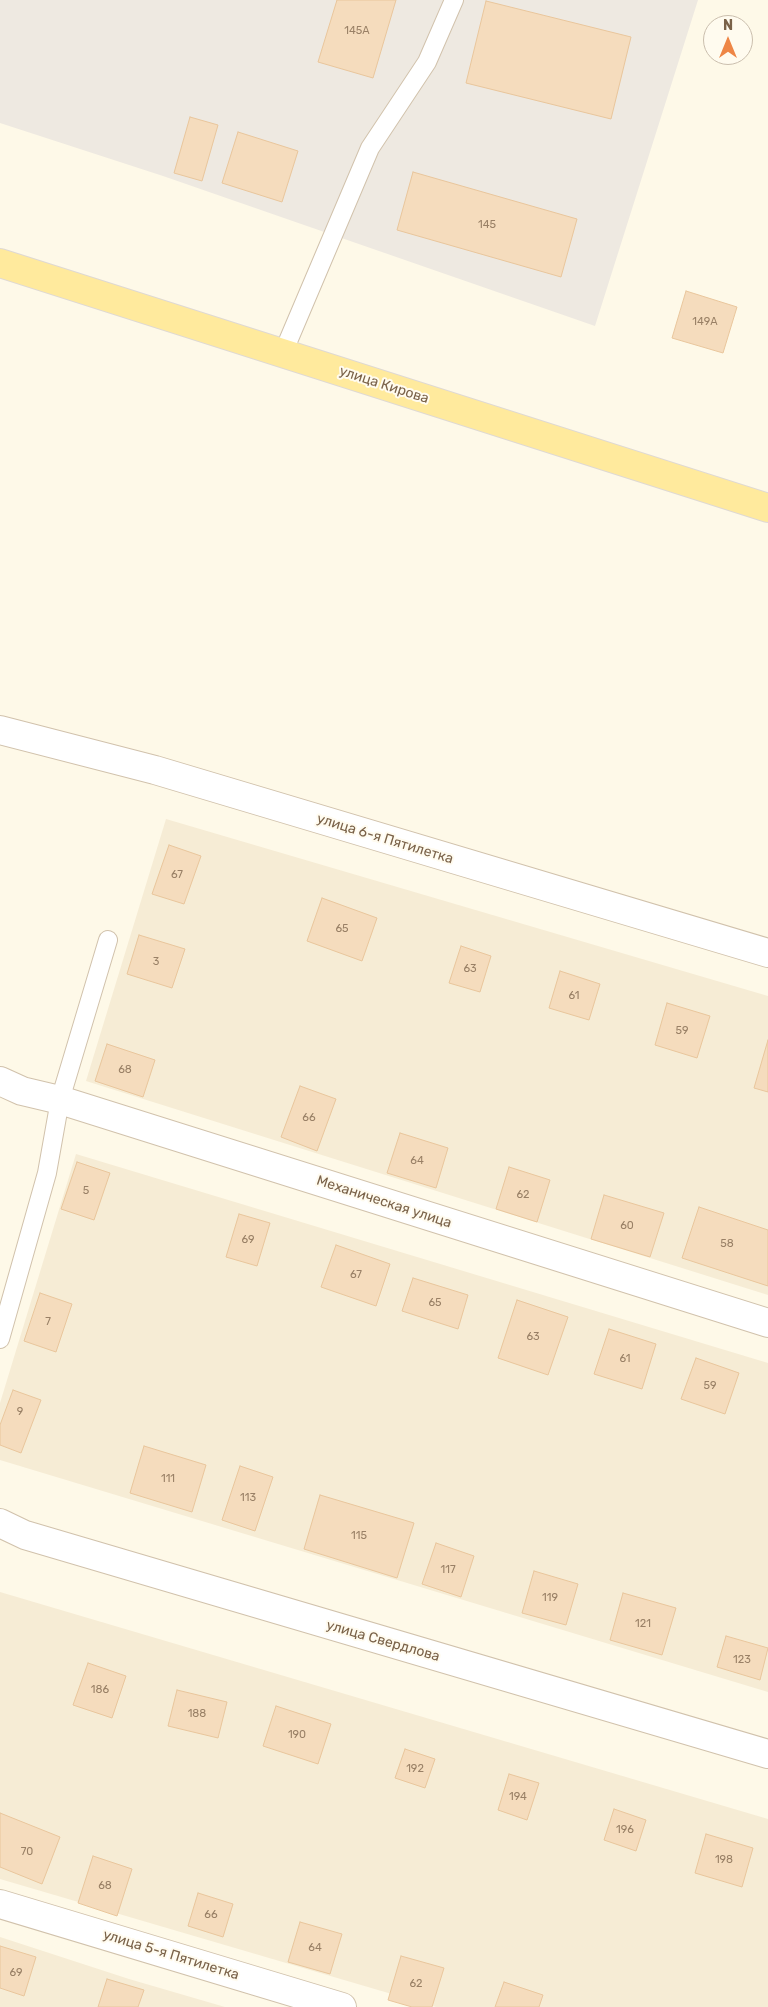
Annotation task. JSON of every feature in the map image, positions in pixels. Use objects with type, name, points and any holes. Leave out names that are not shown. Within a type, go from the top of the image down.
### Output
[{"type":"main road","name":"улица Кирова","points":[[0,263],[768,508]]},
{"type":"street","name":"улица 6-я Пятилетка","points":[[0,730],[164,773],[768,953]]},
{"type":"street","name":"Механическая улица","points":[[0,1081],[22,1091],[60,1100],[768,1323]]},
{"type":"street","name":"улица Свердлова","points":[[0,1523],[25,1535],[768,1754]]},
{"type":"street","name":"улица 5-я Пятилетка","points":[[0,1904],[342,2007]]},
{"type":"lane","points":[[283,353],[370,148],[427,62],[454,0]]},
{"type":"lane","points":[[0,1340],[48,1172],[60,1100],[108,940]]},
{"type":"shaded area","points":[[0,0],[698,0],[595,326],[163,176],[0,123]]},
{"type":"shaded area","points":[[166,819],[768,996],[768,1295],[86,1081]]},
{"type":"shaded area","points":[[76,1154],[768,1363],[768,1692],[0,1460],[0,1403]]},
{"type":"shaded area","points":[[0,1592],[768,1819],[768,2007],[436,2007],[0,1879]]},
{"type":"shaded area","points":[[0,1937],[129,1979],[225,2007],[0,2007]]},
{"type":"building","points":[[337,0],[396,0],[373,78],[318,62]]},
{"type":"building","points":[[486,1],[631,37],[611,119],[466,83]]},
{"type":"building","points":[[190,117],[218,125],[202,181],[174,173]]},
{"type":"building","points":[[238,132],[298,151],[282,202],[222,183]]},
{"type":"building","points":[[413,172],[577,219],[561,277],[397,230]]},
{"type":"building","points":[[686,291],[737,307],[723,353],[672,338]]},
{"type":"building","points":[[169,845],[201,856],[184,904],[152,894]]},
{"type":"building","points":[[322,898],[377,918],[362,961],[307,941]]},
{"type":"building","points":[[139,935],[185,949],[172,988],[127,974]]},
{"type":"building","points":[[461,946],[491,956],[480,992],[449,983]]},
{"type":"building","points":[[560,971],[600,984],[589,1020],[549,1008]]},
{"type":"building","points":[[667,1003],[710,1016],[697,1058],[655,1045]]},
{"type":"building","points":[[768,1040],[768,1092],[754,1088]]},
{"type":"building","points":[[107,1044],[155,1060],[143,1097],[95,1081]]},
{"type":"building","points":[[300,1086],[336,1099],[317,1151],[281,1137]]},
{"type":"building","points":[[400,1133],[448,1148],[436,1188],[387,1173]]},
{"type":"building","points":[[77,1162],[110,1173],[94,1220],[61,1209]]},
{"type":"building","points":[[509,1167],[550,1180],[537,1222],[496,1209]]},
{"type":"building","points":[[604,1195],[664,1213],[650,1257],[591,1239]]},
{"type":"building","points":[[699,1207],[768,1230],[768,1286],[682,1258]]},
{"type":"building","points":[[239,1214],[270,1223],[257,1266],[226,1257]]},
{"type":"building","points":[[336,1245],[390,1264],[376,1306],[321,1287]]},
{"type":"building","points":[[413,1278],[468,1295],[458,1329],[402,1311]]},
{"type":"building","points":[[40,1293],[72,1304],[56,1352],[24,1341]]},
{"type":"building","points":[[517,1300],[568,1317],[548,1375],[498,1358]]},
{"type":"building","points":[[609,1329],[656,1344],[642,1389],[594,1374]]},
{"type":"building","points":[[696,1358],[739,1373],[725,1414],[681,1399]]},
{"type":"building","points":[[13,1390],[41,1400],[21,1453],[0,1445],[0,1425]]},
{"type":"building","points":[[144,1446],[206,1465],[192,1512],[130,1493]]},
{"type":"building","points":[[240,1466],[273,1477],[255,1531],[222,1520]]},
{"type":"building","points":[[320,1495],[414,1523],[397,1578],[304,1549]]},
{"type":"building","points":[[436,1543],[474,1556],[461,1597],[422,1584]]},
{"type":"building","points":[[534,1571],[578,1584],[566,1625],[522,1613]]},
{"type":"building","points":[[623,1593],[676,1608],[662,1655],[610,1640]]},
{"type":"building","points":[[726,1636],[768,1648],[760,1680],[717,1667]]},
{"type":"building","points":[[88,1663],[126,1676],[112,1718],[73,1705]]},
{"type":"building","points":[[177,1690],[227,1702],[218,1738],[168,1726]]},
{"type":"building","points":[[276,1706],[331,1724],[318,1764],[263,1746]]},
{"type":"building","points":[[405,1749],[435,1759],[425,1788],[395,1778]]},
{"type":"building","points":[[509,1774],[539,1783],[527,1820],[498,1810]]},
{"type":"building","points":[[614,1809],[646,1820],[636,1851],[604,1840]]},
{"type":"building","points":[[0,1813],[60,1837],[42,1884],[0,1867]]},
{"type":"building","points":[[706,1834],[753,1848],[742,1887],[695,1873]]},
{"type":"building","points":[[93,1856],[132,1869],[117,1916],[78,1903]]},
{"type":"building","points":[[198,1893],[233,1904],[223,1937],[188,1926]]},
{"type":"building","points":[[300,1922],[342,1934],[330,1974],[288,1962]]},
{"type":"building","points":[[0,1946],[36,1957],[24,1996],[0,1988]]},
{"type":"building","points":[[401,1956],[444,1968],[432,2007],[412,2007],[388,2000]]},
{"type":"building","points":[[107,1979],[144,1990],[138,2007],[98,2007]]},
{"type":"building","points":[[504,1982],[543,1995],[539,2007],[495,2007]]}]
